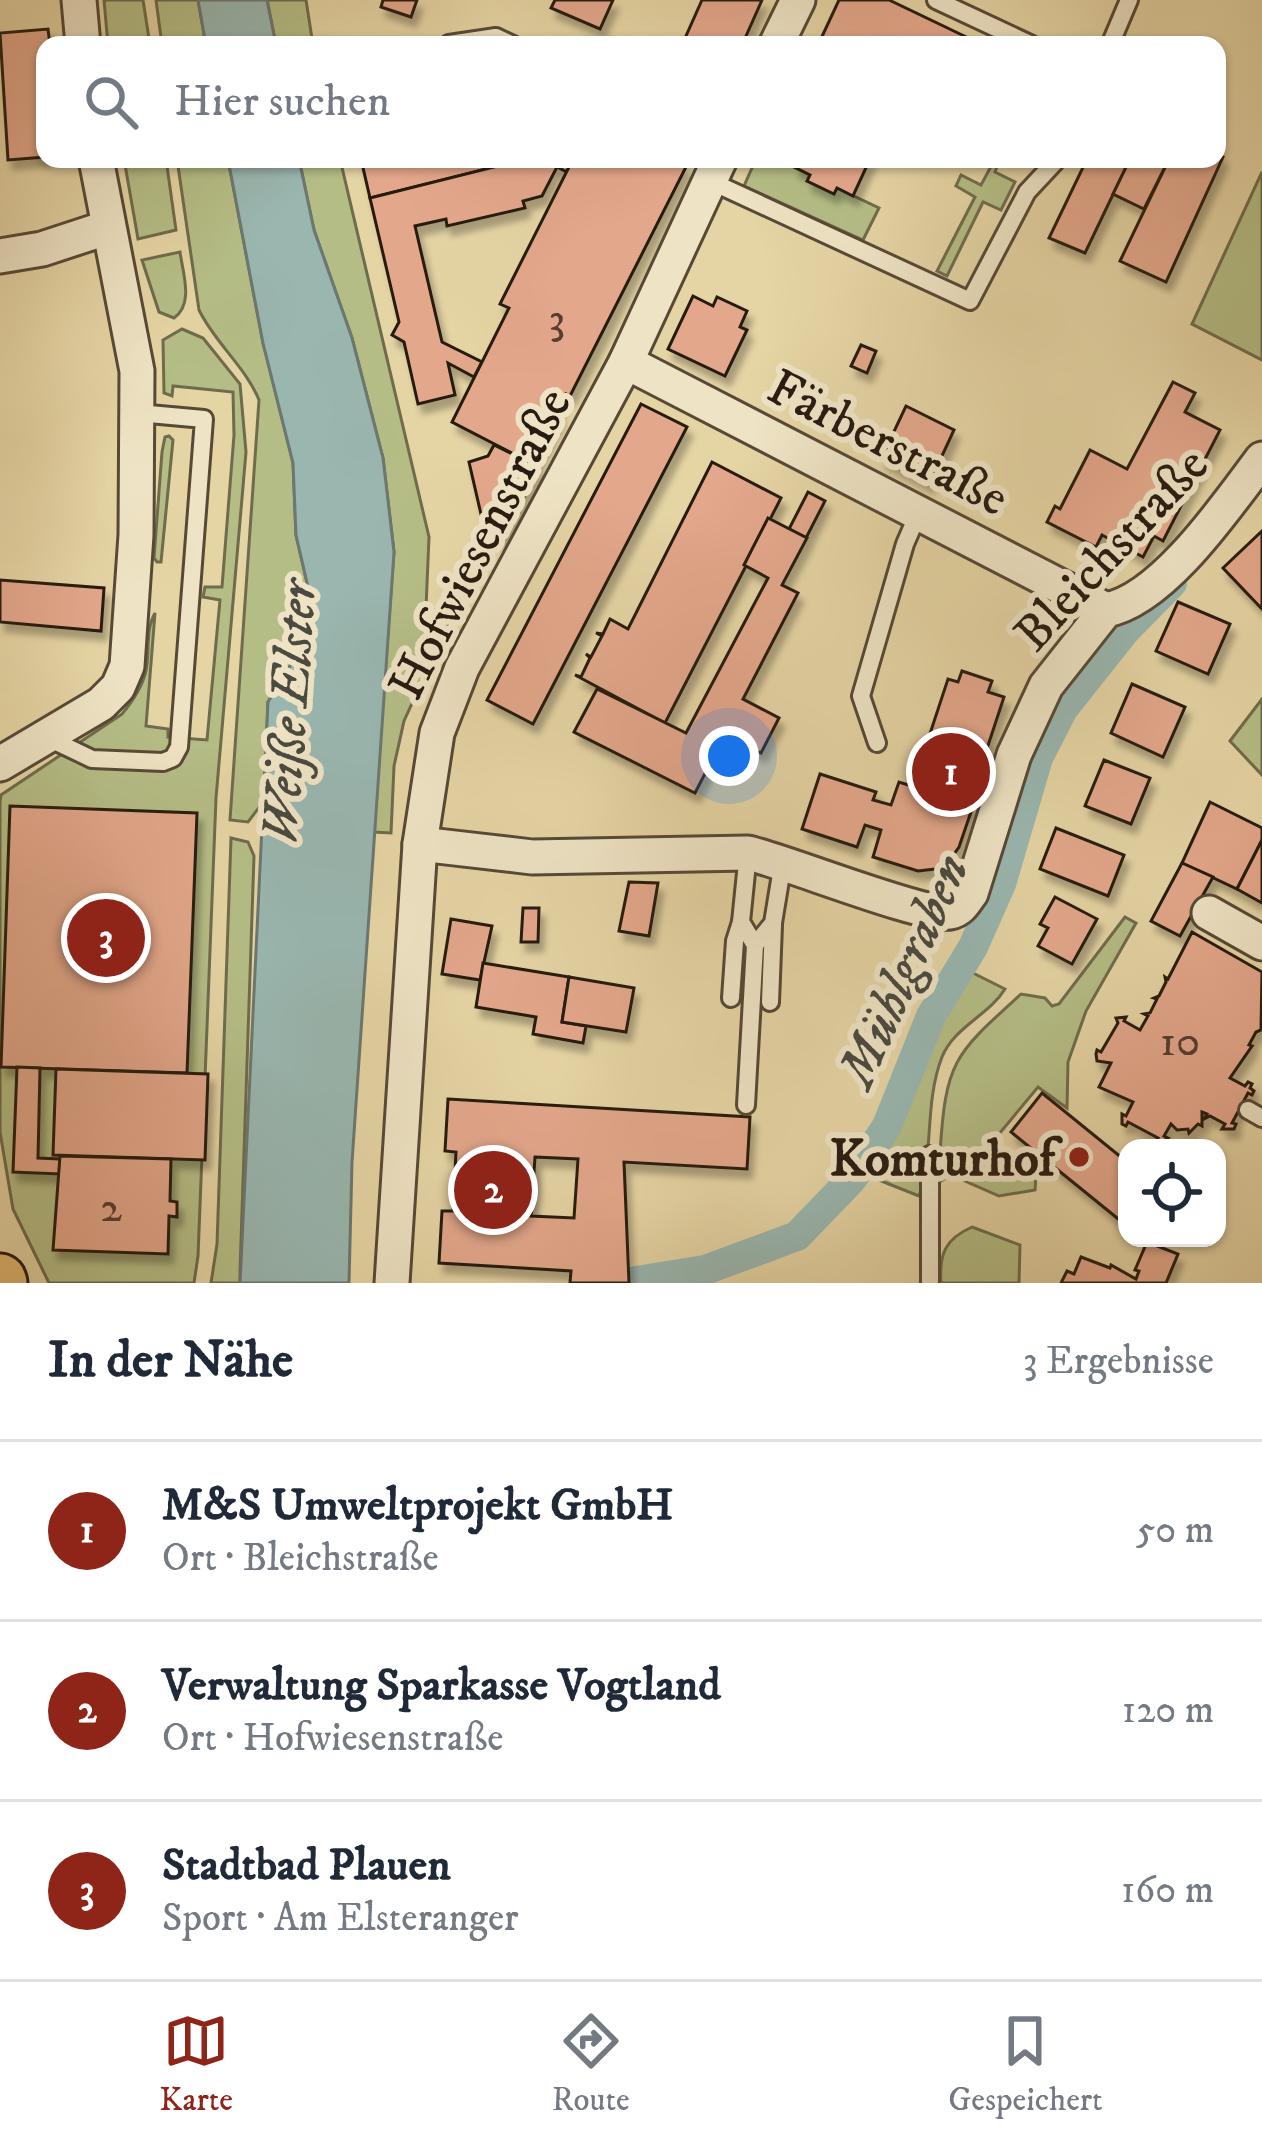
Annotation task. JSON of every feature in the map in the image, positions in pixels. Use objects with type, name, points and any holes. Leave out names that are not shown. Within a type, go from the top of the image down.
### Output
[{"type":"street","points":[[79,0],[82,36]]},
{"type":"street","points":[[780,36],[798,0]]},
{"type":"street","points":[[0,764],[100,704],[118,687],[128,666],[138,413],[132,330],[106,228],[97,168]]},
{"type":"street","name":"Hofwiesenstraße","points":[[392,1283],[420,844],[432,755],[447,699],[626,362],[715,170]]},
{"type":"street","points":[[0,256],[42,249],[106,228]]},
{"type":"street","name":"Färberstraße","points":[[626,362],[1106,610]]},
{"type":"street","name":"Bleichstraße","points":[[783,861],[919,909],[947,914],[958,910],[971,893],[1014,755],[1046,686],[1106,610],[1124,607],[1155,585],[1262,459]]},
{"type":"street","points":[[420,844],[532,857],[748,853],[783,861]]},
{"type":"street","points":[[1208,913],[1262,943]]},
{"type":"lane","points":[[936,0],[1012,36]]},
{"type":"lane","points":[[1114,36],[1130,0]]},
{"type":"lane","points":[[715,170],[970,301],[1027,192],[1049,168]]},
{"type":"lane","points":[[46,737],[92,759],[163,763],[178,747],[204,419],[138,413]]},
{"type":"lane","points":[[877,742],[861,696],[904,544],[918,514]]},
{"type":"lane","points":[[731,998],[748,853]]},
{"type":"lane","points":[[770,1002],[773,922],[783,861]]},
{"type":"lane","points":[[741,922],[755,945],[746,1106]]},
{"type":"lane","points":[[755,945],[773,922]]},
{"type":"lane","points":[[930,1283],[931,1155]]},
{"type":"green space","points":[[104,0],[143,0],[149,36],[107,36]]},
{"type":"green space","points":[[156,0],[198,0],[204,36],[161,36]]},
{"type":"green space","points":[[267,0],[306,0],[312,36],[274,36]]},
{"type":"green space","points":[[126,168],[167,168],[176,230],[138,239]]},
{"type":"green space","points":[[178,168],[230,168],[263,343],[293,463],[296,535],[311,600],[309,636],[268,702],[264,801],[248,822],[230,820],[259,400],[199,310]]},
{"type":"green space","points":[[301,168],[342,168],[429,537],[426,608],[453,614],[404,721],[394,766],[391,833],[373,832],[394,552],[383,458],[352,338],[314,230]]},
{"type":"green space","points":[[752,168],[805,168],[808,181],[833,193],[837,188],[879,208],[863,240],[744,186]]},
{"type":"green space","points":[[990,168],[1015,182],[1001,210],[983,202],[947,276],[937,271],[975,197],[956,186],[961,175],[981,185]]},
{"type":"green space","points":[[1262,172],[1262,360],[1192,324]]},
{"type":"green space","points":[[180,252],[185,297],[174,318],[159,312],[142,260]]},
{"type":"green space","points":[[182,329],[203,338],[240,384],[246,452],[216,798],[198,1256],[194,1283],[49,1283],[13,1209],[0,1132],[0,802],[1,795],[122,714],[144,677],[155,613],[146,726],[168,729],[168,737],[207,740],[220,600],[203,597],[205,587],[222,587],[233,392],[173,386],[172,396],[164,393],[163,340]]},
{"type":"green space","points":[[169,436],[173,440],[161,562],[157,562],[162,452]]},
{"type":"green space","points":[[1262,699],[1262,775],[1230,741]]},
{"type":"green space","points":[[231,838],[248,842],[254,856],[240,1283],[211,1283],[217,1244]]},
{"type":"green space","points":[[1125,917],[1136,923],[1086,1011],[1068,1062],[1067,1108],[1038,1087],[994,1140],[1011,1155],[993,1166],[977,1167],[940,1153],[951,1078],[968,1047],[1021,994],[1045,998],[1052,1006],[1059,1004]]},
{"type":"green space","points":[[965,969],[1005,989],[955,1037],[942,1057],[919,1196],[866,1175],[907,1102],[941,1012]]},
{"type":"green space","points":[[1019,1162],[1036,1176],[1035,1190],[999,1196],[951,1175],[931,1187],[934,1164],[990,1176]]},
{"type":"green space","points":[[972,1227],[1020,1245],[1019,1283],[941,1283],[946,1249]]},
{"type":"water","points":[[198,0],[267,0],[274,36],[204,36]]},
{"type":"water","name":"Weiße Elster","points":[[230,168],[301,168],[314,230],[352,338],[383,458],[394,552],[352,1162],[349,1283],[240,1283],[268,702],[308,636],[311,600],[296,535],[293,463],[263,343]]},
{"type":"building","points":[[383,0],[417,0],[411,17],[381,7]]},
{"type":"building","points":[[555,0],[613,0],[600,29],[551,8]]},
{"type":"building","points":[[702,0],[762,0],[746,36],[686,36]]},
{"type":"building","points":[[839,0],[889,0],[964,36],[822,36]]},
{"type":"building","points":[[48,29],[49,36],[36,36],[36,158],[8,160],[0,33]]},
{"type":"building","points":[[363,168],[490,168],[370,198]]},
{"type":"building","points":[[490,168],[556,168],[542,196],[523,201],[525,208],[447,226],[446,219],[415,226],[442,342],[482,362],[474,377],[448,363],[455,395],[418,404],[404,342],[392,335],[399,322],[370,198]]},
{"type":"building","points":[[568,168],[685,168],[570,396],[566,394],[535,465],[452,422],[509,308],[500,304]]},
{"type":"building","points":[[796,168],[866,168],[853,196],[837,188],[834,194],[807,181],[810,175]]},
{"type":"building","points":[[1083,168],[1126,168],[1085,253],[1049,238]]},
{"type":"building","points":[[1126,168],[1164,168],[1144,209],[1113,194]]},
{"type":"building","points":[[1165,168],[1218,168],[1166,282],[1120,261]]},
{"type":"building","points":[[693,296],[713,306],[717,297],[747,311],[740,327],[747,330],[725,376],[668,349]]},
{"type":"building","points":[[861,345],[876,351],[867,373],[851,366]]},
{"type":"building","points":[[1173,382],[1195,393],[1185,412],[1220,430],[1163,541],[1154,536],[1143,557],[1102,535],[1096,547],[1047,522],[1055,506],[1060,509],[1090,450],[1127,469]]},
{"type":"building","points":[[641,404],[687,427],[533,724],[487,700]]},
{"type":"building","points":[[906,406],[954,430],[929,484],[881,459]]},
{"type":"building","points":[[494,445],[539,467],[503,539],[486,536],[469,462],[488,456]]},
{"type":"building","points":[[712,462],[781,498],[665,723],[575,675],[581,677],[590,658],[586,654],[591,657],[602,636],[596,633],[603,634],[610,619],[628,629]]},
{"type":"building","points":[[808,492],[825,501],[806,538],[789,529]]},
{"type":"building","points":[[768,518],[807,538],[782,585],[798,593],[743,699],[779,718],[761,753],[725,735],[695,793],[574,732],[597,689],[686,733],[768,578],[744,565]]},
{"type":"building","points":[[1262,531],[1262,609],[1223,568]]},
{"type":"building","points":[[0,580],[104,588],[101,631],[0,622]]},
{"type":"building","points":[[1178,602],[1230,624],[1208,674],[1156,651]]},
{"type":"building","points":[[962,671],[992,681],[988,692],[1004,697],[974,788],[951,781],[946,797],[973,806],[949,861],[918,871],[873,857],[881,830],[865,825],[857,847],[802,829],[820,774],[876,792],[873,800],[891,805],[899,782],[921,789],[926,773],[918,770],[948,679],[958,682]]},
{"type":"building","points":[[1132,684],[1185,707],[1163,757],[1111,733]]},
{"type":"building","points":[[1104,760],[1150,778],[1131,824],[1085,806]]},
{"type":"building","points":[[1210,802],[1262,828],[1262,840],[1237,889],[1182,863]]},
{"type":"building","points":[[10,806],[197,813],[187,1073],[1,1067]]},
{"type":"building","points":[[1056,828],[1124,855],[1108,896],[1040,869]]},
{"type":"building","points":[[1262,840],[1262,903],[1237,889]]},
{"type":"building","points":[[1182,863],[1213,877],[1180,936],[1151,921]]},
{"type":"building","points":[[629,882],[658,883],[649,936],[619,931]]},
{"type":"building","points":[[1055,897],[1097,919],[1072,964],[1038,946],[1048,928],[1040,924]]},
{"type":"building","points":[[523,908],[539,908],[538,942],[521,942]]},
{"type":"building","points":[[451,919],[492,926],[480,980],[442,974]]},
{"type":"building","points":[[1192,932],[1262,972],[1261,1030],[1230,1078],[1245,1086],[1252,1084],[1254,1091],[1248,1093],[1232,1123],[1234,1129],[1222,1129],[1225,1124],[1210,1116],[1204,1119],[1207,1114],[1202,1112],[1202,1126],[1198,1124],[1189,1133],[1171,1124],[1164,1136],[1168,1138],[1157,1139],[1128,1122],[1122,1124],[1122,1114],[1126,1116],[1133,1102],[1099,1087],[1111,1063],[1097,1061],[1096,1054],[1118,1023],[1116,1018],[1126,1017],[1124,1021],[1140,1030],[1148,1016],[1144,1014],[1150,1013],[1165,977],[1168,979]]},
{"type":"building","points":[[483,963],[569,977],[562,1022],[586,1026],[583,1043],[533,1034],[536,1017],[476,1007]]},
{"type":"building","points":[[569,977],[634,988],[626,1032],[562,1022]]},
{"type":"building","points":[[17,1067],[40,1068],[38,1158],[60,1159],[60,1174],[13,1172]]},
{"type":"building","points":[[56,1069],[208,1074],[205,1160],[53,1155]]},
{"type":"building","points":[[1042,1093],[1118,1155],[1118,1219],[1011,1132]]},
{"type":"building","points":[[448,1099],[750,1117],[747,1169],[624,1162],[629,1283],[570,1283],[571,1271],[439,1263],[442,1211],[453,1211],[456,1152],[445,1151]],"holes":[[[535,1157],[578,1159],[574,1218],[531,1216]]]},
{"type":"building","points":[[60,1156],[171,1159],[170,1201],[177,1202],[177,1217],[169,1216],[168,1254],[53,1250]]},
{"type":"building","points":[[1145,1247],[1178,1254],[1166,1283],[1061,1283],[1067,1271],[1074,1274],[1081,1257],[1111,1265],[1136,1279],[1139,1271],[1135,1270]]},
{"type":"waterway","name":"Mühlgraben","points":[[636,1281],[705,1270],[797,1236],[852,1179],[887,1126],[931,1016],[973,947],[1001,884],[1038,758],[1063,709],[1125,631],[1172,583]]},
{"type":"place","name":"M&S Umweltprojekt GmbH","points":[[951,772]]},
{"type":"place","name":"Stadtbad Plauen","points":[[106,938]]},
{"type":"place","name":"Komturhof","points":[[1079,1157]]},
{"type":"place","name":"Verwaltung Sparkasse Vogtland","points":[[493,1190]]}]
